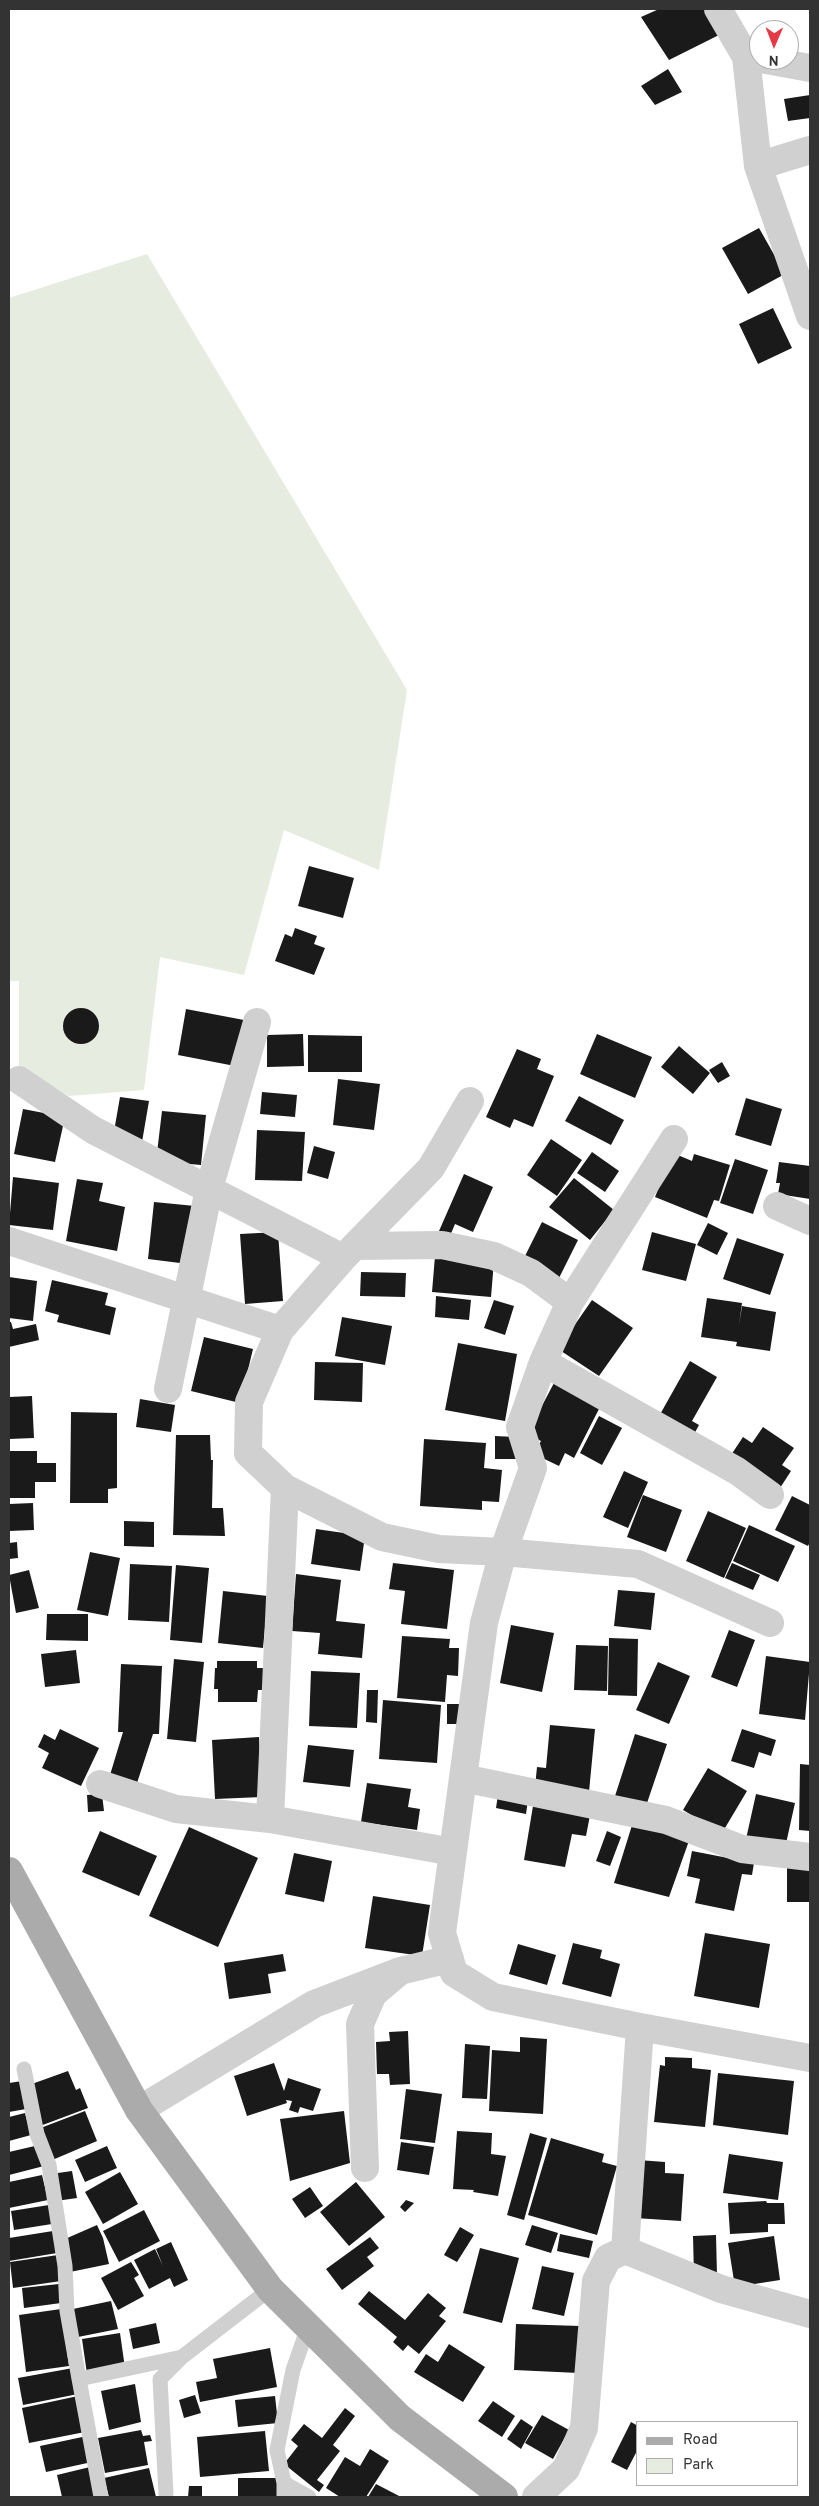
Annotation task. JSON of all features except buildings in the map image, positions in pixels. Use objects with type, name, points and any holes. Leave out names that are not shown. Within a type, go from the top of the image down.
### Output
[{"type":"main road","points":[[9,1871],[139,2110],[270,2289],[400,2418],[504,2497]]},
{"type":"street","points":[[718,9],[749,49]]},
{"type":"street","points":[[757,70],[758,166],[810,316]]},
{"type":"street","points":[[758,166],[810,150]]},
{"type":"street","points":[[168,1389],[209,1189],[257,1022]]},
{"type":"street","points":[[19,1080],[93,1130],[209,1189],[349,1252],[442,1245],[494,1256],[531,1273],[570,1302]]},
{"type":"street","points":[[470,1101],[431,1168],[349,1252],[280,1330],[249,1402],[248,1453],[285,1488],[382,1537],[439,1549],[503,1552],[638,1564],[770,1623]]},
{"type":"street","points":[[674,1138],[570,1302],[543,1362],[520,1427],[534,1468],[503,1552],[484,1623],[442,1933],[454,1974],[493,1997],[640,2027],[810,2058]]},
{"type":"street","points":[[777,1206],[810,1221]]},
{"type":"street","points":[[9,1241],[280,1330]]},
{"type":"street","points":[[543,1362],[737,1471],[770,1495]]},
{"type":"street","points":[[270,1819],[285,1488]]},
{"type":"street","points":[[463,1778],[666,1820],[742,1849],[810,1857]]},
{"type":"street","points":[[100,1784],[176,1809],[270,1819],[453,1852]]},
{"type":"street","points":[[139,2110],[314,2004],[400,1971],[450,1959]]},
{"type":"street","points":[[365,2168],[360,2024],[373,1994],[400,1971]]},
{"type":"street","points":[[626,2250],[640,2027]]},
{"type":"street","points":[[536,2497],[566,2469],[584,2428],[596,2281],[608,2258],[626,2250],[721,2289],[810,2314]]},
{"type":"lane","points":[[24,2069],[37,2134],[49,2165],[65,2266],[67,2311],[101,2497]]},
{"type":"lane","points":[[166,2494],[160,2379],[182,2357],[270,2289]]},
{"type":"lane","points":[[308,2327],[293,2370],[277,2450],[284,2490],[308,2497]]},
{"type":"lane","points":[[79,2378],[182,2357]]},
{"type":"green space","points":[[147,254],[407,690],[379,870],[284,830],[244,975],[160,957],[144,1090],[69,1096],[19,1067],[19,981],[9,981],[9,298]]}]
